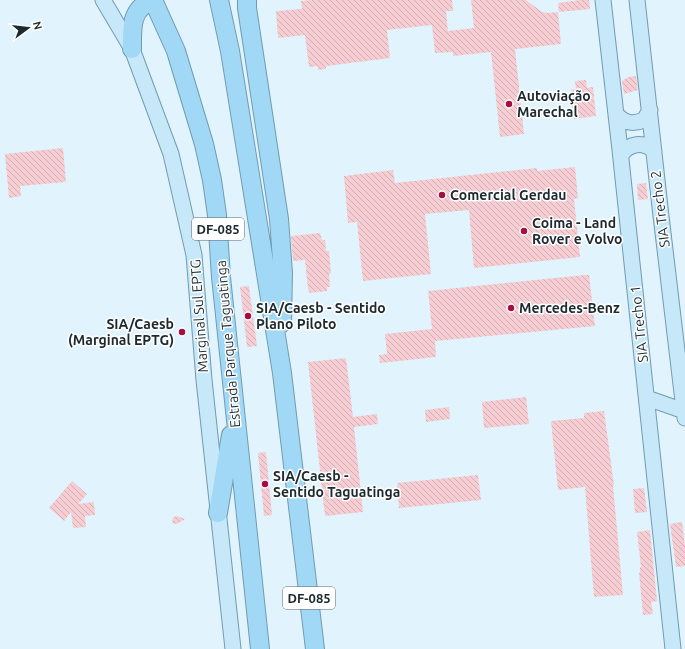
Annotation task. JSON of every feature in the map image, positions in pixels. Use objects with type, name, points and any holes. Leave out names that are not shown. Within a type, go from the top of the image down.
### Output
[{"type":"highway","points":[[132,49],[132,25],[135,14],[147,2],[153,0]]},
{"type":"highway","name":"Estrada Parque Taguatinga","points":[[153,0],[176,51],[204,144],[212,180],[217,215],[221,277],[260,649]]},
{"type":"highway","name":"DF-085","points":[[219,0],[230,50],[282,373],[315,649]]},
{"type":"highway","points":[[243,3],[279,219],[283,273],[282,373]]},
{"type":"highway","points":[[218,513],[235,412]]},
{"type":"main road","name":"Marginal Sul EPTG","points":[[103,0],[132,49],[171,154],[194,255],[204,380],[233,649]]},
{"type":"main road","name":"SIA Trecho 1","points":[[603,0],[621,155],[673,649]]},
{"type":"main road","name":"SIA Trecho 2","points":[[637,0],[685,415]]},
{"type":"main road","points":[[616,114],[626,122],[632,123],[644,120],[650,110]]},
{"type":"main road","points":[[621,155],[624,150],[633,145],[641,144],[648,146],[654,151]]},
{"type":"main road","points":[[647,398],[685,415]]},
{"type":"building","points":[[452,0],[453,11],[446,11],[448,31],[474,28],[471,0],[526,0],[542,12],[558,12],[561,44],[515,49],[524,134],[500,137],[491,52],[453,56],[453,52],[435,53],[432,25],[387,30],[390,58],[326,66],[326,69],[318,70],[318,66],[309,67],[305,35],[278,38],[276,11],[302,9],[301,1]]},
{"type":"building","points":[[589,0],[590,9],[559,12],[558,3]]},
{"type":"building","points":[[636,76],[638,90],[624,94],[622,81],[628,77]]},
{"type":"building","points":[[586,80],[587,88],[593,87],[596,116],[574,119],[572,104],[574,104],[571,90],[576,89],[575,81]]},
{"type":"building","points":[[63,148],[66,182],[20,186],[21,196],[9,198],[5,154]]},
{"type":"building","points":[[575,167],[578,198],[574,199],[580,257],[474,268],[469,210],[425,214],[431,274],[363,281],[357,222],[348,223],[344,176],[393,170],[395,183],[537,168],[537,171]]},
{"type":"building","points":[[646,183],[648,199],[638,200],[637,184]]},
{"type":"building","points":[[320,233],[322,240],[325,240],[326,251],[329,251],[331,273],[329,274],[330,287],[327,287],[327,291],[310,293],[308,289],[305,260],[293,261],[291,236]]},
{"type":"building","name":"Mercedes-Benz","points":[[589,275],[595,326],[435,341],[436,357],[380,363],[379,355],[387,354],[385,334],[432,329],[428,291]]},
{"type":"building","name":"SIA/Caesb - Sentido Plano Piloto","points":[[249,286],[257,346],[247,347],[240,287]]},
{"type":"building","points":[[346,358],[353,417],[377,414],[378,424],[354,427],[363,512],[325,516],[308,362]]},
{"type":"building","points":[[526,397],[529,424],[484,428],[482,402]]},
{"type":"building","points":[[449,407],[450,419],[426,422],[425,410]]},
{"type":"building","points":[[604,411],[614,485],[623,595],[594,597],[585,487],[558,490],[551,421],[584,418],[584,413]]},
{"type":"building","name":"SIA/Caesb - Sentido Taguatinga","points":[[266,452],[272,515],[264,516],[258,453]]},
{"type":"building","points":[[478,475],[481,500],[399,508],[397,483]]},
{"type":"building","points":[[72,481],[87,494],[78,504],[94,502],[95,515],[85,516],[86,527],[73,528],[71,512],[64,521],[49,508]]},
{"type":"building","points":[[644,488],[647,512],[635,513],[633,489]]},
{"type":"building","points":[[177,516],[185,519],[177,524],[172,523],[173,517]]},
{"type":"building","points":[[682,522],[685,546],[685,566],[676,567],[670,524]]},
{"type":"building","points":[[650,530],[657,601],[651,602],[653,614],[643,615],[639,573],[641,567],[637,532]]},
{"type":"place","name":"Autoviação Marechal","points":[[509,104]]},
{"type":"place","name":"Comercial Gerdau","points":[[442,195]]},
{"type":"place","name":"Coima - Land Rover e Volvo","points":[[524,231]]},
{"type":"place","name":"Mercedes-Benz","points":[[511,308]]},
{"type":"place","name":"SIA/Caesb - Sentido Plano Piloto","points":[[248,316]]},
{"type":"place","name":"SIA/Caesb (Marginal EPTG)","points":[[182,332]]},
{"type":"place","name":"SIA/Caesb - Sentido Taguatinga","points":[[265,484]]}]
